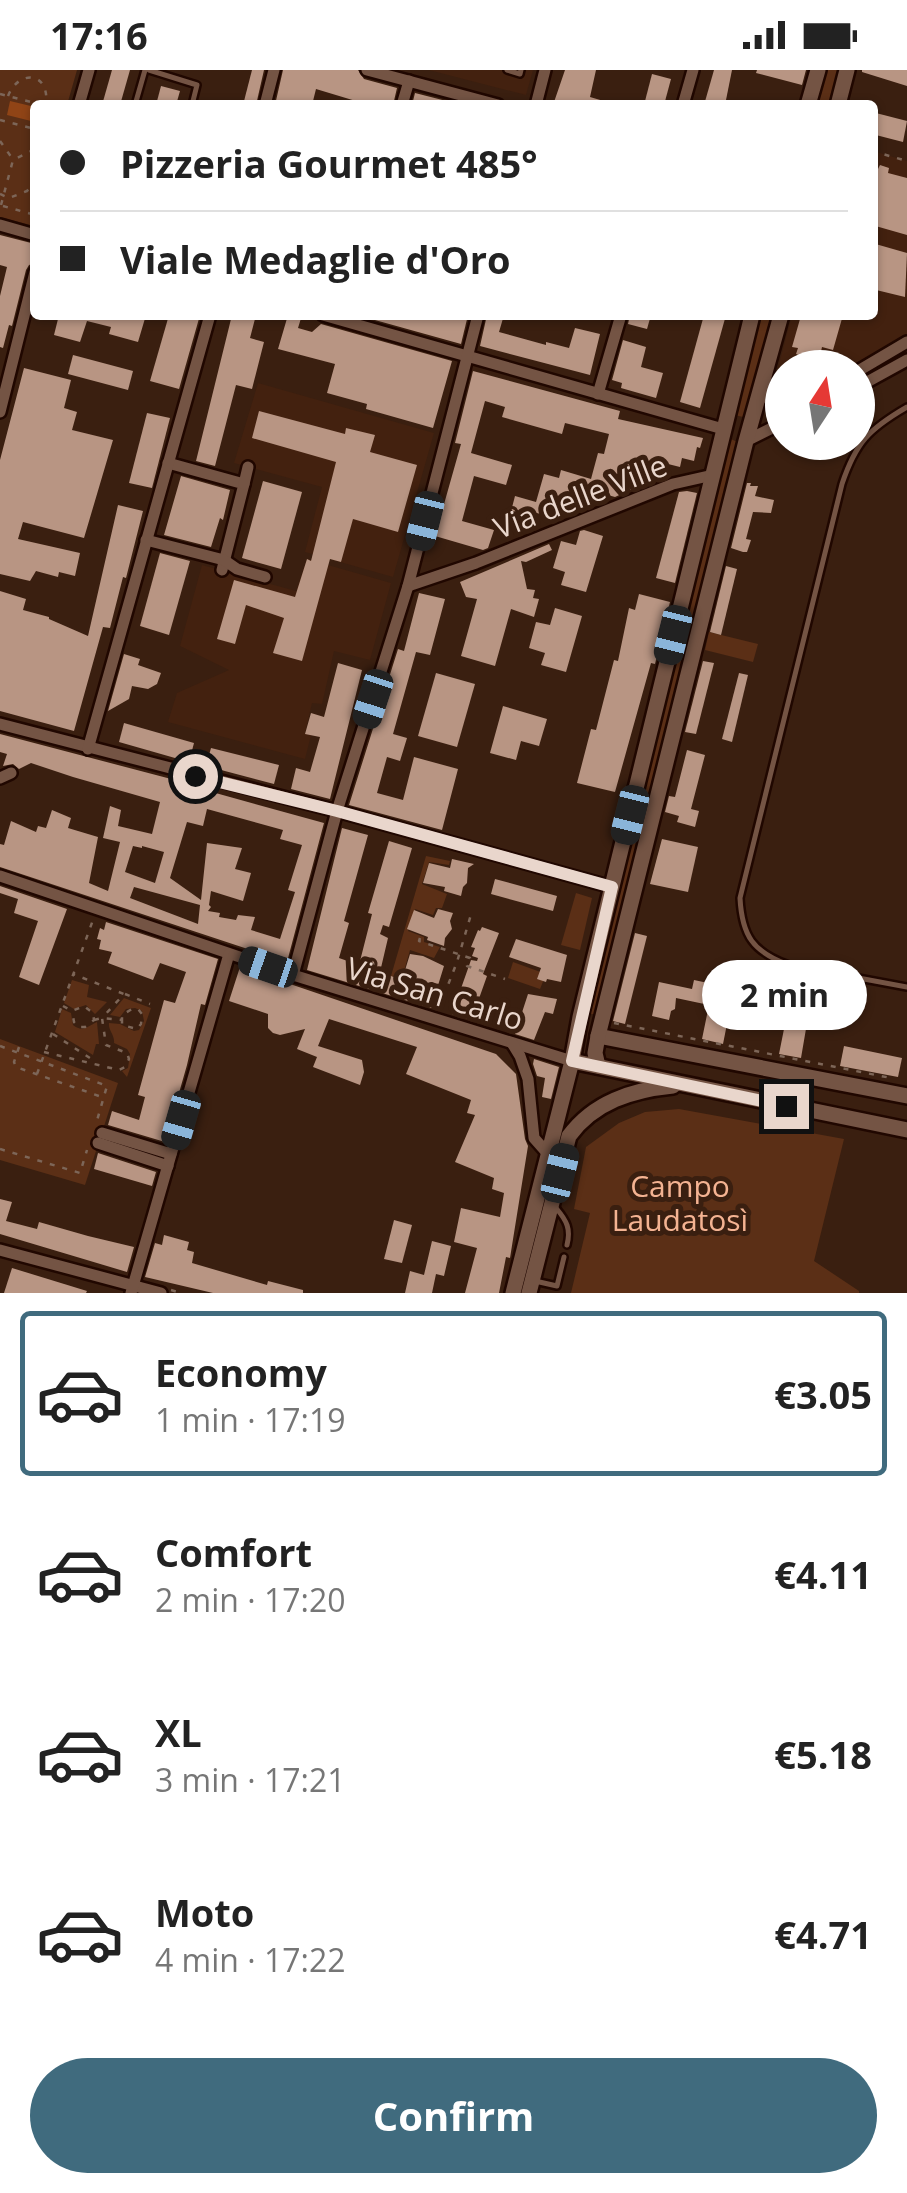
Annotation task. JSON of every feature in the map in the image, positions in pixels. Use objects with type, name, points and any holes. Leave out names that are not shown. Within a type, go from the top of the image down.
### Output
[{"type":"street","points":[[80,100],[89,70]]},
{"type":"street","points":[[266,100],[274,70]]},
{"type":"street","points":[[366,70],[407,77],[482,100]]},
{"type":"street","points":[[537,100],[546,70]]},
{"type":"street","points":[[685,100],[693,70]]},
{"type":"street","points":[[809,100],[818,70]]},
{"type":"street","points":[[839,100],[847,70]]},
{"type":"street","points":[[0,228],[30,236]]},
{"type":"street","points":[[0,412],[30,292]]},
{"type":"street","points":[[88,748],[209,320]]},
{"type":"street","points":[[350,320],[723,429],[746,441]]},
{"type":"street","points":[[294,975],[337,811],[408,586],[477,320]]},
{"type":"street","points":[[598,394],[620,320]]},
{"type":"street","points":[[513,1293],[751,320]]},
{"type":"street","points":[[598,1066],[595,1052],[746,441],[780,320]]},
{"type":"street","points":[[875,361],[907,342]]},
{"type":"street","points":[[875,378],[907,360]]},
{"type":"street","points":[[762,390],[765,394]]},
{"type":"street","points":[[746,441],[765,432]]},
{"type":"street","points":[[168,463],[244,484]]},
{"type":"street","points":[[223,565],[248,467]]},
{"type":"street","name":"Via delle Ville","points":[[408,586],[673,484],[713,475]]},
{"type":"street","points":[[146,540],[265,577]]},
{"type":"street","points":[[673,635],[696,641]]},
{"type":"street","points":[[0,724],[612,887]]},
{"type":"street","name":"Via San Carlo","points":[[0,876],[229,954],[572,1061]]},
{"type":"street","points":[[132,1289],[229,954]]},
{"type":"street","points":[[580,1017],[602,1026],[907,1096]]},
{"type":"street","points":[[572,1061],[583,1042],[602,1026]]},
{"type":"street","points":[[512,1043],[528,1079],[534,1138],[548,1155]]},
{"type":"street","points":[[572,1061],[907,1130]]},
{"type":"street","points":[[530,1286],[570,1136],[586,1116],[603,1104],[634,1092],[686,1084]]},
{"type":"street","points":[[852,1119],[858,1086]]},
{"type":"street","points":[[96,1137],[170,1160]]},
{"type":"street","points":[[0,1250],[132,1289],[161,1293]]},
{"type":"lane","points":[[137,100],[147,70],[197,84],[193,100]]},
{"type":"lane","points":[[506,70],[520,74],[521,70]]},
{"type":"lane","points":[[907,407],[873,427],[845,474],[740,898],[747,936],[772,959],[907,987]]},
{"type":"lane","points":[[552,1203],[571,1232],[567,1245]]},
{"type":"lane","points":[[530,1286],[557,1286],[564,1257]]},
{"type":"path","points":[[8,96],[15,80],[29,72],[45,82],[44,100]]},
{"type":"path","points":[[0,94],[30,102]]},
{"type":"path","points":[[0,120],[30,128]]},
{"type":"path","points":[[0,141],[13,160]]},
{"type":"path","points":[[30,152],[13,160],[0,205],[30,214]]},
{"type":"path","points":[[878,153],[907,161]]},
{"type":"path","points":[[2,195],[9,198],[30,189]]},
{"type":"path","points":[[37,1074],[97,909]]},
{"type":"path","points":[[434,1019],[460,955],[472,911]]},
{"type":"path","points":[[420,938],[418,941],[470,958],[467,966],[505,979]]},
{"type":"path","points":[[372,964],[383,967],[374,1000]]},
{"type":"path","points":[[73,974],[150,1004]]},
{"type":"path","points":[[102,1018],[124,994]]},
{"type":"path","points":[[62,1006],[72,1011],[84,1006],[93,1012],[94,1020]]},
{"type":"path","points":[[132,1009],[142,1014],[138,1030],[122,1024],[122,1020],[122,1015],[132,1009]]},
{"type":"path","points":[[72,1011],[79,1027],[102,1018],[122,1020]]},
{"type":"path","points":[[44,1052],[119,1070],[126,1068],[127,1052],[106,1045],[102,1018]]},
{"type":"path","points":[[602,1026],[889,1078]]},
{"type":"path","points":[[52,1033],[100,1064]]},
{"type":"path","points":[[0,1046],[107,1086],[96,1137],[80,1173],[0,1149]]},
{"type":"path","points":[[20,1047],[14,1065],[98,1096],[102,1101]]},
{"type":"shaded area","points":[[429,70],[533,70],[526,95]]},
{"type":"shaded area","points":[[10,101],[30,106],[30,121],[7,115]]},
{"type":"shaded area","points":[[878,152],[907,161],[907,342],[875,359],[875,350],[783,350],[791,320],[878,320]]},
{"type":"shaded area","points":[[258,383],[434,433],[393,577],[305,552],[322,487],[234,463]]},
{"type":"shaded area","points":[[307,559],[391,583],[370,660],[334,651],[322,704],[312,703],[305,733],[311,735],[305,759],[168,722],[177,693],[229,670],[180,646],[202,565],[296,591]]},
{"type":"green space","points":[[0,70],[77,70],[68,100],[30,100],[30,225],[0,217]]},
{"type":"green space","points":[[825,70],[841,70],[832,100],[816,100]]},
{"type":"green space","points":[[757,320],[774,320],[765,350],[748,418],[734,415]]},
{"type":"green space","points":[[726,437],[740,443],[693,637],[678,632]]},
{"type":"green space","points":[[709,632],[758,644],[753,662],[705,650]]},
{"type":"green space","points":[[676,645],[690,648],[599,1015],[586,1013]]},
{"type":"green space","points":[[426,856],[450,861],[449,865],[429,862],[422,884],[447,894],[442,908],[436,908],[433,915],[415,909],[408,931],[440,947],[434,958],[410,950],[404,971],[419,977],[417,984],[391,976]]},
{"type":"green space","points":[[576,893],[592,898],[580,950],[561,945]]},
{"type":"green space","points":[[513,962],[546,974],[540,989],[508,978]]},
{"type":"green space","points":[[72,980],[89,985],[87,997],[107,1002],[95,1014],[86,1005],[74,1009],[64,1003]]},
{"type":"green space","points":[[124,998],[151,1008],[127,1077],[122,1071],[128,1068],[130,1054],[114,1043],[109,1023],[134,1031],[144,1021],[142,1011],[135,1008],[126,1009],[120,1017],[110,1015]]},
{"type":"green space","points":[[62,1009],[71,1013],[77,1027],[97,1022],[99,1044],[93,1055],[55,1032]]},
{"type":"green space","points":[[0,1039],[118,1083],[85,1185],[0,1160]]},
{"type":"green space","name":"Campo Laudatosì","points":[[679,1109],[844,1139],[814,1261],[859,1293],[571,1293],[590,1213],[574,1209],[586,1147],[619,1123],[645,1112]]},
{"type":"building","points":[[112,70],[130,70],[121,100],[103,100]]},
{"type":"building","points":[[252,70],[264,70],[257,100],[244,100]]},
{"type":"building","points":[[283,70],[358,70],[364,79],[397,88],[394,100],[352,100],[316,89],[313,100],[276,100]]},
{"type":"building","points":[[565,70],[596,70],[590,97],[600,100],[555,100]]},
{"type":"building","points":[[714,70],[732,70],[726,100],[705,100]]},
{"type":"building","points":[[806,70],[802,85],[756,73]]},
{"type":"building","points":[[907,70],[907,86],[862,72]]},
{"type":"building","points":[[652,74],[671,79],[665,100],[645,100]]},
{"type":"building","points":[[161,86],[180,91],[177,100],[157,100]]},
{"type":"building","points":[[415,93],[442,100],[413,100]]},
{"type":"building","points":[[878,114],[907,121],[903,142],[878,136]]},
{"type":"building","points":[[880,165],[889,168],[888,173],[907,178],[907,235],[878,227]]},
{"type":"building","points":[[0,235],[30,243],[30,265],[3,348],[0,296],[7,267],[0,265]]},
{"type":"building","points":[[878,245],[907,253],[905,297],[878,290]]},
{"type":"building","points":[[58,320],[145,320],[138,342],[109,334],[111,327],[87,321],[80,342],[54,335]]},
{"type":"building","points":[[168,320],[199,320],[179,389],[150,381]]},
{"type":"building","points":[[231,320],[255,320],[250,338],[264,342],[252,389],[236,385],[215,466],[196,461]]},
{"type":"building","points":[[287,320],[300,320],[298,328],[312,332],[321,324],[452,361],[433,428],[327,393],[335,364],[278,349]]},
{"type":"building","points":[[375,320],[467,320],[461,344]]},
{"type":"building","points":[[486,320],[503,320],[499,332],[569,348],[575,328],[600,334],[590,375],[480,346]]},
{"type":"building","points":[[629,320],[650,320],[647,329],[628,324]]},
{"type":"building","points":[[703,320],[725,320],[700,408],[680,402]]},
{"type":"building","points":[[800,320],[842,320],[833,350],[792,347]]},
{"type":"building","points":[[623,340],[646,347],[641,367],[663,373],[656,398],[621,388],[622,383],[612,380]]},
{"type":"building","points":[[73,355],[133,371],[128,390],[68,374]]},
{"type":"building","points":[[24,368],[71,380],[64,408],[77,412],[72,430],[113,440],[84,538],[23,522],[18,539],[80,553],[75,576],[59,572],[58,577],[36,571],[30,581],[0,574],[0,460]]},
{"type":"building","points":[[473,371],[620,411],[618,419],[703,438],[700,448],[697,447],[694,461],[682,458],[680,467],[668,464],[665,474],[615,497],[582,488],[575,513],[558,509],[556,518],[533,512],[529,529],[508,523],[515,496],[536,502],[544,474],[559,478],[561,470],[591,479],[598,453],[604,454],[609,434],[565,423],[562,434],[502,417],[505,407],[485,401],[471,453],[512,465],[506,485],[474,476],[462,521],[494,530],[488,548],[483,550],[435,536],[461,444],[455,443]]},
{"type":"building","points":[[259,411],[345,434],[346,428],[375,435],[370,452],[417,465],[398,532],[353,519],[341,562],[330,559],[302,661],[273,653],[284,618],[246,605],[235,644],[217,639],[234,580],[295,597],[307,559],[311,561],[336,462],[252,438]]},
{"type":"building","points":[[147,413],[170,418],[152,488],[129,483]]},
{"type":"building","points":[[181,476],[230,490],[211,547],[164,535]]},
{"type":"building","points":[[263,481],[302,492],[281,569],[242,558]]},
{"type":"building","points":[[747,483],[758,486],[755,496],[774,500],[771,513],[753,512],[746,539],[751,540],[747,552],[743,552],[731,548]]},
{"type":"building","points":[[679,492],[697,493],[675,583],[656,578]]},
{"type":"building","points":[[118,505],[143,511],[126,578],[123,577],[110,628],[103,627],[74,731],[0,711],[0,591],[26,599],[23,610],[49,617],[88,636]]},
{"type":"building","points":[[580,531],[603,536],[586,592],[561,585],[565,572],[553,568],[561,541],[576,545]]},
{"type":"building","points":[[549,544],[552,550],[521,561],[527,589],[535,590],[533,598],[539,599],[534,617],[511,609],[495,666],[461,656],[477,599],[466,597],[460,582]]},
{"type":"building","points":[[160,553],[190,561],[169,635],[140,626]]},
{"type":"building","points":[[726,566],[737,569],[721,635],[710,632]]},
{"type":"building","points":[[419,593],[445,599],[430,655],[416,652],[393,734],[407,738],[400,761],[387,757],[377,793],[403,800],[414,757],[458,769],[442,830],[349,805],[398,649],[404,651]]},
{"type":"building","points":[[639,594],[670,602],[615,792],[577,783],[614,660],[618,661],[629,608],[635,610]]},
{"type":"building","points":[[555,608],[582,616],[566,672],[541,665],[545,653],[529,648],[536,622],[550,625]]},
{"type":"building","points":[[124,654],[140,659],[138,665],[161,673],[157,684],[148,689],[132,686],[129,699],[108,711]]},
{"type":"building","points":[[703,661],[714,663],[696,734],[685,732]]},
{"type":"building","points":[[338,663],[362,670],[330,799],[291,789],[296,768],[310,772],[320,737],[305,734],[311,713],[324,717]]},
{"type":"building","points":[[436,673],[475,684],[457,747],[418,736]]},
{"type":"building","points":[[739,673],[748,675],[732,742],[722,739]]},
{"type":"building","points":[[503,706],[547,719],[539,746],[521,741],[516,760],[490,753]]},
{"type":"building","points":[[124,723],[194,743],[189,762],[119,742]]},
{"type":"building","points":[[0,734],[324,823],[287,962],[0,867],[0,844],[4,845],[11,821],[36,832],[38,826],[46,828],[52,810],[71,818],[68,828],[98,837],[89,883],[108,891],[120,842],[103,838],[110,806],[121,810],[118,826],[152,834],[160,802],[31,763],[19,769],[13,764],[3,766],[7,754],[0,752]],"holes":[[[207,809],[283,830],[280,839],[302,845],[288,890],[295,892],[280,939],[251,930],[255,917],[238,915],[236,920],[208,911],[211,891],[243,901],[251,873],[235,869],[242,848],[207,843],[201,900],[170,878],[187,822],[203,826]],[[133,846],[164,852],[155,883],[125,872]],[[134,887],[200,905],[198,924],[130,898]]]},
{"type":"building","points":[[211,748],[279,765],[274,784],[206,766]]},
{"type":"building","points":[[687,750],[705,755],[691,809],[699,811],[695,827],[677,822],[679,816],[665,812],[669,796],[675,797]]},
{"type":"building","points":[[342,828],[368,835],[344,921],[349,923],[339,958],[359,965],[372,914],[368,913],[389,841],[412,848],[389,927],[383,925],[380,934],[388,938],[380,972],[402,980],[410,954],[444,966],[431,1008],[307,970]]},
{"type":"building","points":[[662,839],[698,847],[688,892],[650,884]]},
{"type":"building","points":[[452,859],[474,864],[468,868],[461,896],[444,891],[445,887],[423,883],[429,863],[450,868]]},
{"type":"building","points":[[495,879],[557,896],[553,911],[491,894]]},
{"type":"building","points":[[0,886],[67,909],[39,985],[19,977],[38,921],[14,913],[18,899],[0,893]]},
{"type":"building","points":[[438,909],[453,913],[452,929],[444,946],[407,929],[414,910],[434,918]]},
{"type":"building","points":[[106,922],[218,959],[205,1005],[201,1004],[165,1142],[108,1125],[112,1111],[139,1120],[145,1097],[138,1095],[164,1000],[175,1003],[186,972],[160,963],[153,980],[108,963],[112,952],[99,949],[101,940],[97,939]]},
{"type":"building","points":[[482,927],[499,933],[483,974],[487,976],[476,1007],[493,1012],[488,1025],[452,1014],[471,960],[477,961],[472,956],[475,948],[471,947]]},
{"type":"building","points":[[635,933],[647,936],[625,1024],[613,1021]]},
{"type":"building","points":[[516,939],[567,955],[561,982],[537,979],[541,968],[509,957]]},
{"type":"building","points":[[240,967],[496,1054],[516,1074],[528,1146],[510,1258],[506,1257],[499,1293],[465,1293],[477,1248],[454,1242],[461,1208],[500,1217],[504,1193],[492,1189],[494,1178],[455,1162],[475,1115],[467,1113],[471,1100],[406,1074],[417,1047],[329,1019],[318,1046],[362,1060],[360,1085],[313,1067],[317,1057],[297,1049],[305,1029],[273,1033],[268,1028],[268,1014],[229,1001]]},
{"type":"building","points":[[694,980],[708,983],[706,992],[724,995],[722,1004],[739,1008],[741,998],[807,1009],[808,1002],[831,1006],[828,1027],[807,1023],[801,1058],[779,1054],[784,1029],[728,1019],[723,1044],[702,1039],[709,1005],[676,998],[669,1020],[652,1016],[659,982],[692,989]]},
{"type":"building","points":[[528,994],[557,999],[553,1014],[545,1012],[534,1040],[515,1034]]},
{"type":"building","points":[[844,1046],[902,1058],[898,1077],[840,1066]]},
{"type":"building","points":[[534,1059],[559,1067],[551,1099],[542,1097],[545,1078],[537,1076]]},
{"type":"building","points":[[98,1153],[156,1172],[152,1186],[94,1169]]},
{"type":"building","points":[[0,1199],[12,1202],[6,1221],[37,1229],[39,1222],[134,1247],[136,1240],[127,1272],[0,1234]]},
{"type":"building","points":[[394,1220],[412,1225],[402,1263],[384,1259]]},
{"type":"building","points":[[164,1235],[189,1242],[187,1250],[194,1252],[192,1263],[303,1293],[213,1293],[145,1277],[155,1243],[162,1245]]},
{"type":"building","points":[[432,1241],[451,1246],[444,1276],[436,1274],[432,1293],[405,1293],[410,1271],[424,1275]]},
{"type":"building","points":[[12,1268],[87,1291],[4,1293]]},
{"type":"route","points":[[195,776],[612,887],[572,1061],[786,1106]]}]
